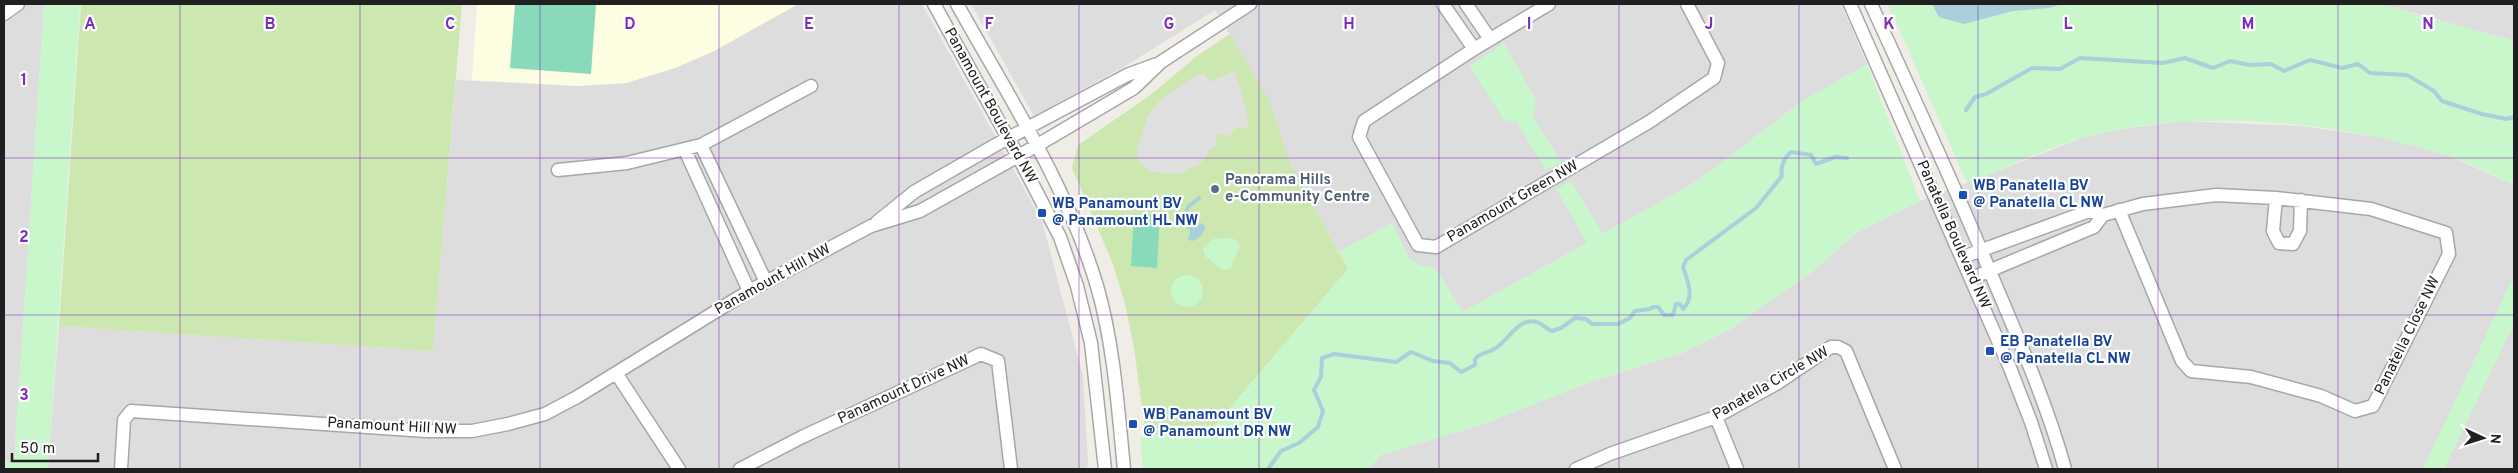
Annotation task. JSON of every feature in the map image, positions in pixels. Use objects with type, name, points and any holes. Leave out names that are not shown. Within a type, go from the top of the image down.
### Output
[{"type":"street","points":[[4,14],[18,4]]},
{"type":"street","name":"Panamount Boulevard NW","points":[[934,4],[1018,156],[1060,237],[1077,286],[1091,343],[1103,466]]},
{"type":"street","name":"Panamount Boulevard NW","points":[[957,4],[1036,146],[1072,218],[1096,285],[1109,339],[1118,396],[1124,469]]},
{"type":"street","name":"Panamount Hill NW","points":[[871,226],[920,211],[1036,146],[1134,88],[1162,62],[1248,4]]},
{"type":"street","points":[[1443,4],[1474,49]]},
{"type":"street","points":[[1466,4],[1490,40]]},
{"type":"street","name":"Panamount Green NW","points":[[1549,4],[1474,49],[1364,121],[1359,137],[1418,245],[1436,247],[1649,122],[1714,78],[1718,63],[1687,4]]},
{"type":"street","name":"Panatella Boulevard NW","points":[[1850,4],[1972,278],[2028,413],[2046,469]]},
{"type":"street","name":"Panatella Boulevard NW","points":[[1870,4],[1990,270],[2050,416],[2066,469]]},
{"type":"street","name":"Panamount Hill NW","points":[[121,469],[124,420],[131,412],[426,432],[472,431],[545,414],[577,398],[616,372],[750,291],[871,226],[914,192],[1008,138],[1127,75],[1162,62]]},
{"type":"street","points":[[558,170],[627,164],[701,145],[810,86]]},
{"type":"street","points":[[701,145],[766,282]]},
{"type":"street","points":[[685,150],[750,291]]},
{"type":"street","name":"Panatella Close NW","points":[[1963,257],[1980,249],[2089,211],[2103,215],[2119,210],[2143,204],[2216,195],[2301,200],[2371,209],[2446,233],[2448,254],[2373,406],[2355,411],[2321,396],[2251,376],[2191,371],[2182,361],[2119,210]]},
{"type":"street","points":[[2276,198],[2273,231],[2279,243],[2293,244],[2300,231],[2301,200]]},
{"type":"street","name":"Panatella Close NW","points":[[1972,278],[2094,227],[2103,215]]},
{"type":"street","name":"Panatella Circle NW","points":[[1583,468],[1610,454],[1716,417],[1776,384],[1831,347],[1838,347],[1846,351],[1895,469]]},
{"type":"street","name":"Panamount Drive NW","points":[[740,469],[802,436],[981,354],[998,361],[1011,469]]},
{"type":"street","points":[[616,372],[679,469]]},
{"type":"street","points":[[1716,417],[1737,469]]},
{"type":"shaded area","points":[[4,4],[44,5],[14,463],[4,462]]},
{"type":"shaded area","points":[[477,4],[798,4],[714,51],[675,68],[626,83],[577,86],[472,80]]},
{"type":"shaded area","points":[[798,4],[922,4],[1042,221],[1083,376],[1088,464],[1086,469],[48,469],[59,326],[433,351],[456,80],[577,86],[626,83],[674,68],[714,51]]},
{"type":"shaded area","points":[[971,4],[1841,4],[1867,64],[1801,102],[1694,183],[1463,312],[1435,268],[1421,267],[1410,261],[1392,223],[1339,252],[1290,163],[1270,102],[1215,10],[1127,65],[1034,116]]},
{"type":"shaded area","points":[[2380,4],[2514,4],[2514,41],[2396,8]]},
{"type":"shaded area","points":[[1235,71],[1246,109],[1248,128],[1237,127],[1235,130],[1232,130],[1231,136],[1219,134],[1215,138],[1218,144],[1209,151],[1199,165],[1187,169],[1183,174],[1150,172],[1143,166],[1138,160],[1137,150],[1148,115],[1161,99],[1197,75],[1205,74],[1209,82]]},
{"type":"shaded area","points":[[2183,121],[2301,126],[2385,138],[2447,155],[2514,185],[2514,469],[1369,469],[1380,455],[1481,425],[1588,383],[1682,353],[1729,330],[1811,273],[1856,233],[1920,201],[2085,137],[2121,129]]},
{"type":"green space","points":[[41,4],[80,4],[48,469],[4,469],[4,462],[14,462],[44,5]]},
{"type":"green space","points":[[81,4],[462,4],[433,351],[59,326]]},
{"type":"green space","points":[[515,4],[596,4],[591,74],[510,68]]},
{"type":"green space","points":[[1888,4],[2380,4],[2514,41],[2514,185],[2463,161],[2404,143],[2314,126],[2267,122],[2219,121],[2173,122],[2128,128],[2086,137],[2041,152],[1967,183]]},
{"type":"green space","points":[[1230,34],[1270,102],[1290,163],[1348,269],[1212,429],[1146,436],[1134,348],[1125,304],[1113,264],[1072,168],[1078,145],[1149,96],[1197,56]]},
{"type":"green space","points":[[1504,43],[1536,100],[1533,116],[1561,162],[1546,171],[1517,122],[1504,120],[1469,66]]},
{"type":"green space","points":[[1867,64],[1920,201],[1856,233],[1811,273],[1729,330],[1682,353],[1588,383],[1481,425],[1380,455],[1369,469],[1143,469],[1140,437],[1212,429],[1348,269],[1339,252],[1392,223],[1410,259],[1424,266],[1435,268],[1463,312],[1587,243],[1556,189],[1571,181],[1603,234],[1694,183],[1801,102]]},
{"type":"green space","points":[[1134,214],[1160,215],[1157,268],[1131,266]]},
{"type":"green space","points":[[1232,238],[1238,242],[1239,248],[1231,268],[1223,270],[1205,256],[1203,248],[1213,239]]},
{"type":"green space","points":[[1187,275],[1193,276],[1198,280],[1202,285],[1202,297],[1198,302],[1193,306],[1187,307],[1181,306],[1176,302],[1172,297],[1171,291],[1172,285],[1176,280],[1181,276]]},
{"type":"green space","points":[[2514,275],[2514,324],[2444,469],[2423,469]]},
{"type":"water","points":[[1932,4],[2062,4],[2049,8],[2013,11],[1964,24],[1939,17]]},
{"type":"water","points":[[1202,223],[1206,227],[1201,236],[1193,241],[1188,240],[1191,228]]},
{"type":"waterway","points":[[1966,110],[1975,97],[1986,94],[2032,68],[2060,69],[2080,58],[2163,63],[2185,58],[2213,68],[2230,61],[2250,65],[2271,64],[2284,71],[2310,60],[2342,68],[2358,64],[2370,73],[2407,75],[2434,91],[2442,101],[2482,114],[2506,119],[2514,117]]},
{"type":"waterway","points":[[1268,469],[1281,451],[1299,443],[1318,427],[1323,411],[1314,390],[1321,377],[1322,358],[1334,354],[1396,362],[1411,352],[1433,361],[1450,363],[1461,372],[1475,365],[1477,357],[1501,345],[1520,325],[1526,322],[1539,323],[1552,331],[1561,328],[1575,318],[1586,319],[1592,324],[1618,324],[1630,318],[1635,311],[1653,307],[1658,307],[1664,315],[1673,315],[1676,304],[1680,304],[1683,309],[1689,299],[1690,294],[1683,267],[1686,260],[1756,208],[1782,176],[1783,163],[1791,152],[1811,155],[1816,164],[1835,157],[1847,158]]},
{"type":"waterway","points":[[1191,229],[1183,220],[1188,207],[1199,198]]},
{"type":"place","name":"Panorama Hills e-Community Centre","points":[[1215,189]]},
{"type":"place","name":"WB Panatella BV @ Panatella CL NW","points":[[1963,195]]},
{"type":"place","name":"WB Panamount BV @ Panamount HL NW","points":[[1042,213]]},
{"type":"place","name":"EB Panatella BV @ Panatella CL NW","points":[[1990,351]]},
{"type":"place","name":"WB Panamount BV @ Panamount DR NW","points":[[1133,424]]}]
